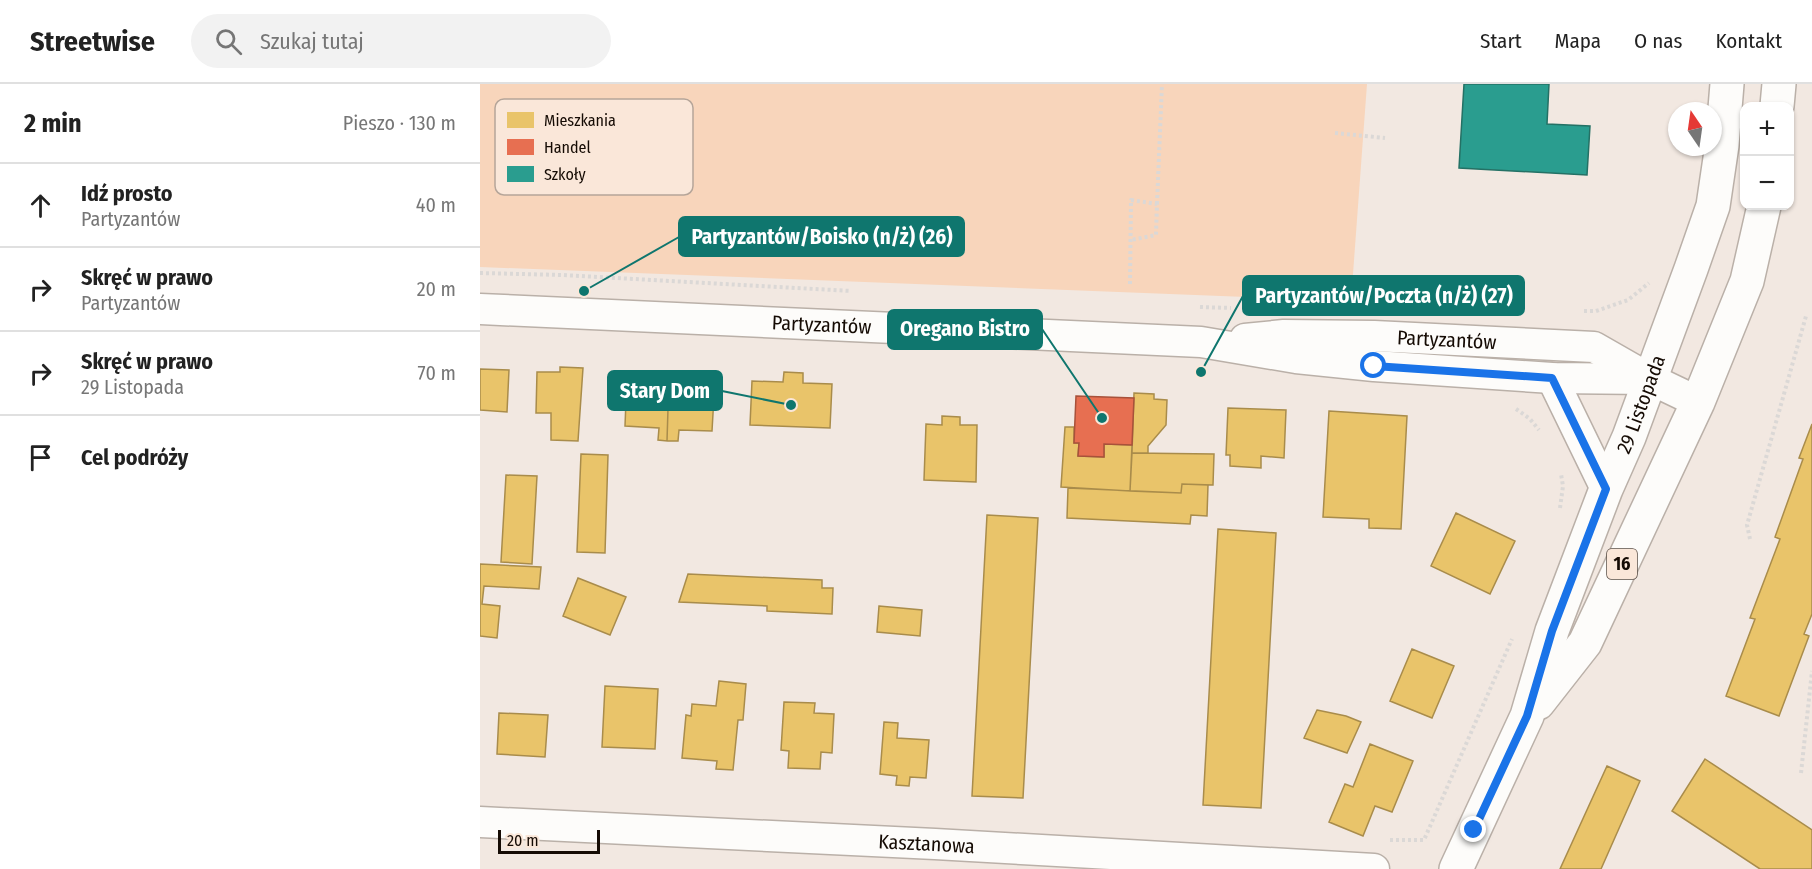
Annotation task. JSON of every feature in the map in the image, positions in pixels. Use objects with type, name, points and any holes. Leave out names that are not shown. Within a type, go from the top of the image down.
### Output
[{"type":"main road","name":"29 Listopada","points":[[1456,869],[1527,716],[1552,631],[1606,489],[1629,437],[1713,206],[1722,145],[1727,84]]},
{"type":"main road","points":[[1777,102],[1779,84]]},
{"type":"main road","name":"29 Listopada","points":[[1527,716],[1585,643],[1698,402],[1747,281],[1763,210]]},
{"type":"street","name":"Partyzantów","points":[[480,309],[1201,342],[1296,358],[1374,366],[1552,378],[1650,379]]},
{"type":"street","name":"Partyzantów","points":[[1201,342],[1284,335],[1325,335],[1594,347],[1650,379],[1698,402]]},
{"type":"street","points":[[1552,378],[1606,489]]},
{"type":"street","name":"Kasztanowa","points":[[480,822],[930,857],[1374,869]]},
{"type":"path","points":[[1131,240],[1156,235],[1162,84]]},
{"type":"path","points":[[1335,133],[1385,138]]},
{"type":"path","points":[[1130,284],[1131,200],[1157,204]]},
{"type":"path","points":[[480,273],[562,275],[856,291]]},
{"type":"path","points":[[1573,312],[1596,311],[1628,300],[1654,278]]},
{"type":"path","points":[[1194,306],[1240,308]]},
{"type":"path","points":[[1750,538],[1747,525],[1806,316]]},
{"type":"path","points":[[1513,407],[1530,419],[1550,445],[1573,423]]},
{"type":"path","points":[[1559,516],[1563,486],[1561,471]]},
{"type":"path","points":[[1386,840],[1424,840],[1512,637]]},
{"type":"path","points":[[1802,773],[1812,671]]},
{"type":"shaded area","points":[[480,84],[1367,84],[1351,301],[480,267]]},
{"type":"building: Mieszkania","points":[[560,367],[583,368],[578,441],[551,440],[551,413],[536,413],[537,372],[560,372]]},
{"type":"building: Mieszkania","points":[[480,369],[509,370],[507,412],[480,410]]},
{"type":"building: Mieszkania","points":[[784,372],[803,373],[803,383],[832,384],[830,428],[750,425],[752,381],[783,382]]},
{"type":"building: Mieszkania","points":[[627,375],[669,377],[667,441],[658,440],[659,428],[625,426]]},
{"type":"building: Mieszkania","points":[[669,377],[715,379],[712,431],[679,430],[678,441],[667,441]]},
{"type":"building: Mieszkania","points":[[1134,393],[1154,394],[1154,399],[1167,400],[1166,425],[1148,446],[1148,453],[1132,453]]},
{"type":"building: Mieszkania","points":[[1228,408],[1286,410],[1284,458],[1261,456],[1261,468],[1230,466],[1230,455],[1226,455]]},
{"type":"building: Mieszkania","points":[[1329,411],[1407,416],[1401,529],[1369,528],[1369,519],[1323,517]]},
{"type":"building: Mieszkania","points":[[942,416],[960,417],[960,425],[977,425],[976,482],[924,480],[926,424],[942,425]]},
{"type":"building: Mieszkania","points":[[1812,424],[1812,614],[1804,634],[1809,636],[1779,716],[1726,696],[1755,619],[1750,618],[1780,539],[1775,537],[1803,459],[1799,458]]},
{"type":"building: Mieszkania","points":[[1065,427],[1074,427],[1074,443],[1079,443],[1078,456],[1104,457],[1104,444],[1132,445],[1130,491],[1061,487]]},
{"type":"building: Mieszkania","points":[[1132,453],[1214,454],[1213,485],[1182,484],[1181,493],[1130,491]]},
{"type":"building: Mieszkania","points":[[581,454],[608,455],[605,553],[577,552]]},
{"type":"building: Mieszkania","points":[[506,475],[537,476],[532,564],[501,562]]},
{"type":"building: Mieszkania","points":[[1182,484],[1208,485],[1207,516],[1191,515],[1190,524],[1067,518],[1068,488],[1181,493]]},
{"type":"building: Mieszkania","points":[[1456,513],[1515,541],[1490,594],[1431,566]]},
{"type":"building: Mieszkania","points":[[987,515],[1038,518],[1023,798],[972,796]]},
{"type":"building: Mieszkania","points":[[1218,529],[1276,533],[1261,808],[1203,805]]},
{"type":"building: Mieszkania","points":[[480,564],[541,567],[539,589],[484,586],[482,604],[500,606],[497,638],[480,636]]},
{"type":"building: Mieszkania","points":[[688,574],[822,580],[822,588],[833,588],[832,614],[767,611],[767,606],[679,602]]},
{"type":"building: Mieszkania","points":[[578,578],[626,597],[610,635],[563,616]]},
{"type":"building: Mieszkania","points":[[879,606],[922,610],[920,636],[877,632]]},
{"type":"building: Mieszkania","points":[[1412,649],[1454,666],[1432,718],[1390,701]]},
{"type":"building: Mieszkania","points":[[719,681],[746,684],[743,720],[738,720],[733,770],[716,769],[717,761],[682,758],[686,715],[691,716],[692,704],[716,706]]},
{"type":"building: Mieszkania","points":[[605,686],[658,689],[655,749],[602,747]]},
{"type":"building: Mieszkania","points":[[784,702],[815,703],[814,713],[834,714],[832,753],[821,752],[820,769],[788,768],[789,751],[781,750]]},
{"type":"building: Mieszkania","points":[[1317,710],[1346,716],[1361,722],[1347,753],[1304,738]]},
{"type":"building: Mieszkania","points":[[499,713],[548,715],[545,757],[497,754]]},
{"type":"building: Mieszkania","points":[[884,722],[898,723],[897,738],[929,740],[926,778],[910,777],[909,786],[896,785],[897,776],[880,774]]},
{"type":"building: Mieszkania","points":[[1370,744],[1413,761],[1392,812],[1375,806],[1363,836],[1329,822],[1345,784],[1353,787]]},
{"type":"building: Mieszkania","points":[[1705,759],[1812,830],[1812,869],[1760,869],[1672,811]]},
{"type":"building: Mieszkania","points":[[1607,766],[1640,781],[1601,869],[1560,869]]},
{"type":"building: Handel","points":[[1076,396],[1134,398],[1132,445],[1104,444],[1104,457],[1078,456],[1079,443],[1074,443]]},
{"type":"building: Szkoły","points":[[1464,84],[1549,84],[1547,124],[1590,126],[1587,175],[1459,168]]},
{"type":"place","name":"Partyzantów/Boisko (n/ż) (26)","points":[[584,291]]},
{"type":"place","name":"Partyzantów/Poczta (n/ż) (27)","points":[[1201,372]]},
{"type":"place","name":"Stary Dom","points":[[791,405]]},
{"type":"place","name":"Oregano Bistro","points":[[1102,418]]},
{"type":"route","points":[[1374,366],[1552,378],[1606,489],[1552,631],[1527,716],[1474,830]]}]
